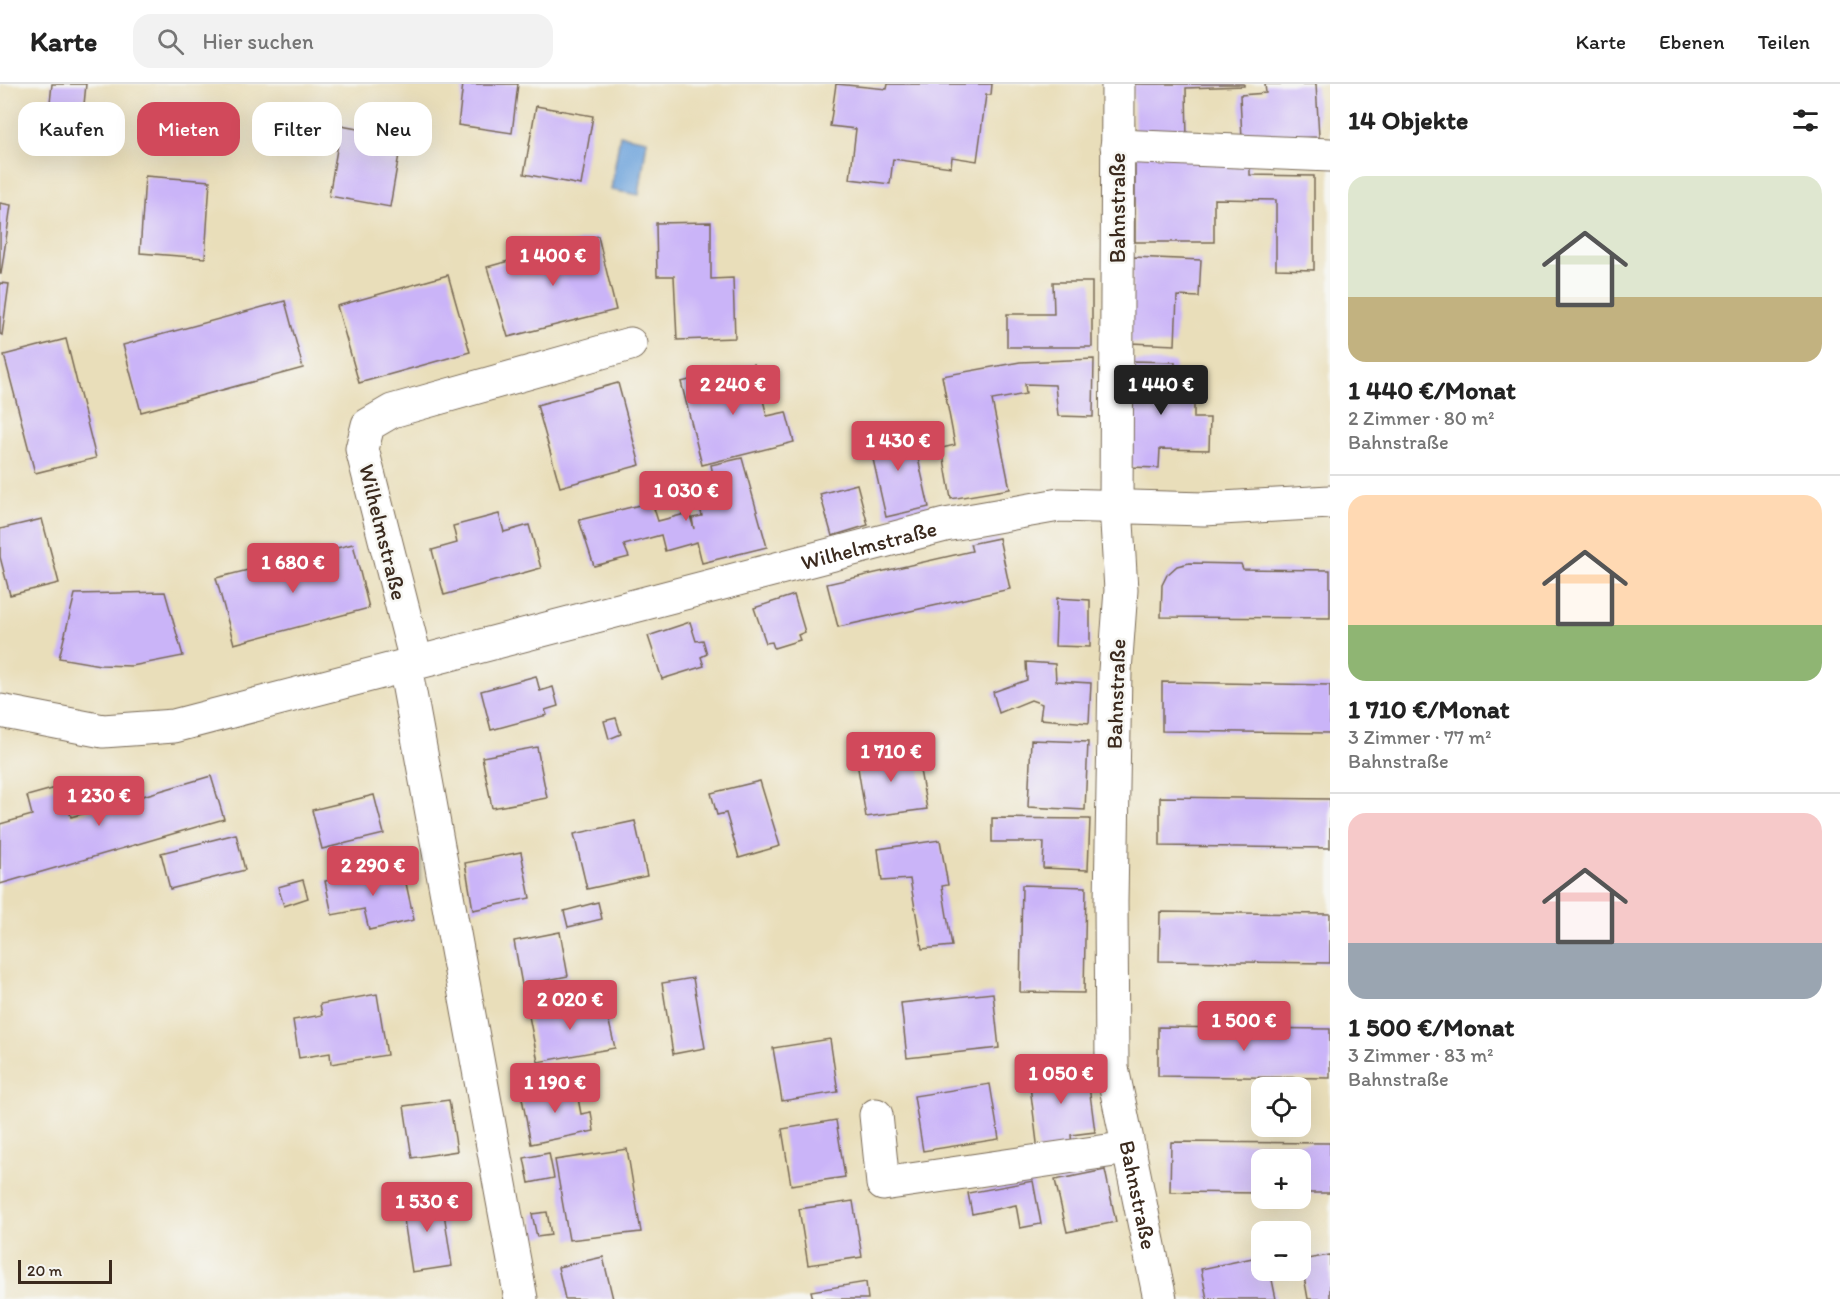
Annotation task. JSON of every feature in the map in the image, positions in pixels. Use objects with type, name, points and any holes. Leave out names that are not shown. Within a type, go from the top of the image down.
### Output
[{"type":"street","name":"Bahnstraße","points":[[1118,84],[1116,506],[1121,590],[1115,671],[1110,902],[1112,1068],[1160,1299]]},
{"type":"street","points":[[1117,146],[1330,156]]},
{"type":"street","name":"Wilhelmstraße","points":[[411,664],[362,449],[368,425],[392,411],[630,344]]},
{"type":"street","name":"Wilhelmstraße","points":[[0,711],[103,731],[174,726],[945,525],[1059,505],[1204,509],[1330,502]]},
{"type":"street","points":[[411,664],[521,1299]]},
{"type":"street","points":[[876,1115],[883,1184],[1128,1148]]},
{"type":"water","points":[[620,135],[647,140],[639,195],[611,190]]},
{"type":"building","points":[[52,84],[86,84],[84,102],[50,102]]},
{"type":"building","points":[[463,84],[518,84],[512,133],[458,125]]},
{"type":"building","points":[[836,84],[887,89],[888,84],[992,84],[991,95],[986,95],[977,161],[952,157],[951,167],[893,159],[890,184],[850,179],[856,129],[830,126]]},
{"type":"building","points":[[1133,84],[1244,84],[1244,86],[1186,88],[1187,140],[1135,141]]},
{"type":"building","points":[[1265,84],[1316,84],[1319,137],[1242,140],[1240,95],[1266,93]]},
{"type":"building","points":[[536,106],[593,116],[581,185],[524,174]]},
{"type":"building","points":[[342,126],[354,128],[354,156],[399,156],[390,207],[329,196],[336,156],[342,156]]},
{"type":"building","points":[[1135,152],[1250,153],[1250,175],[1314,176],[1314,270],[1276,269],[1276,200],[1214,199],[1214,242],[1135,242]]},
{"type":"building","points":[[145,176],[210,181],[205,258],[140,253]]},
{"type":"building","points":[[0,203],[11,205],[1,274],[0,274]]},
{"type":"building","points":[[711,222],[711,279],[733,278],[735,338],[677,340],[674,276],[657,276],[656,223]]},
{"type":"building","points":[[598,236],[616,310],[508,337],[487,267]]},
{"type":"building","points":[[1133,257],[1201,260],[1199,297],[1177,296],[1175,345],[1130,343]]},
{"type":"building","points":[[448,275],[470,352],[359,383],[337,306]]},
{"type":"building","points":[[1053,282],[1092,282],[1092,347],[1007,347],[1007,314],[1054,314]]},
{"type":"building","points":[[0,283],[9,284],[2,335],[0,334]]},
{"type":"building","points":[[285,301],[303,368],[141,412],[123,345]]},
{"type":"building","points":[[66,339],[96,458],[35,473],[4,355]]},
{"type":"building","points":[[1094,359],[1093,417],[1058,416],[1055,385],[1025,384],[1026,394],[992,400],[1010,489],[951,499],[942,448],[955,445],[942,376],[1020,362]]},
{"type":"building","points":[[1131,361],[1175,362],[1174,398],[1194,399],[1194,418],[1210,418],[1209,450],[1160,449],[1159,468],[1130,467]]},
{"type":"building","points":[[754,364],[767,416],[786,412],[794,442],[702,465],[681,382]]},
{"type":"building","points":[[618,383],[640,465],[560,487],[537,405]]},
{"type":"building","points":[[911,427],[929,507],[886,517],[868,437]]},
{"type":"building","points":[[742,458],[767,547],[702,563],[697,542],[665,551],[661,535],[624,545],[629,557],[594,566],[579,520],[652,502],[658,521],[689,513],[694,529],[692,518],[702,516],[695,484],[714,480],[711,465]]},
{"type":"building","points":[[857,484],[868,525],[832,536],[820,494]]},
{"type":"building","points":[[499,514],[504,532],[529,525],[541,568],[444,595],[432,550],[457,543],[453,526]]},
{"type":"building","points":[[42,519],[59,583],[10,595],[0,557],[0,529]]},
{"type":"building","points":[[999,538],[1010,589],[838,627],[827,584],[972,551],[970,544]]},
{"type":"building","points":[[353,544],[369,608],[234,644],[216,578]]},
{"type":"building","points":[[1189,563],[1241,564],[1243,569],[1330,570],[1330,618],[1161,617],[1162,585],[1167,575],[1177,566]]},
{"type":"building","points":[[165,592],[183,656],[132,666],[100,665],[59,658],[75,594]]},
{"type":"building","points":[[794,595],[805,632],[798,635],[800,640],[774,648],[772,642],[766,643],[754,608]]},
{"type":"building","points":[[1057,598],[1090,600],[1090,647],[1055,646]]},
{"type":"building","points":[[690,622],[696,641],[703,640],[707,654],[701,657],[704,666],[662,679],[648,636]]},
{"type":"building","points":[[1026,662],[1055,664],[1056,681],[1091,683],[1089,723],[1040,719],[1042,704],[1031,700],[999,713],[993,692],[1027,680]]},
{"type":"building","points":[[536,676],[540,691],[553,687],[558,706],[545,710],[547,715],[491,730],[481,691]]},
{"type":"building","points":[[1162,682],[1330,685],[1330,733],[1162,731]]},
{"type":"building","points":[[616,718],[621,734],[609,739],[604,721]]},
{"type":"building","points":[[1031,740],[1088,742],[1085,810],[1028,807]]},
{"type":"building","points":[[537,747],[547,798],[492,808],[482,757]]},
{"type":"building","points":[[916,748],[927,809],[866,817],[856,756]]},
{"type":"building","points":[[211,776],[224,819],[0,884],[0,824],[32,815],[27,796],[63,786],[71,817]]},
{"type":"building","points":[[760,781],[780,846],[739,858],[726,813],[717,815],[711,793]]},
{"type":"building","points":[[374,795],[384,834],[322,849],[312,810]]},
{"type":"building","points":[[1160,797],[1330,799],[1330,848],[1160,846]]},
{"type":"building","points":[[992,818],[1090,819],[1088,870],[1043,868],[1044,842],[992,842]]},
{"type":"building","points":[[635,821],[647,876],[587,889],[574,834]]},
{"type":"building","points":[[236,834],[245,870],[170,889],[161,853]]},
{"type":"building","points":[[940,840],[948,885],[942,886],[952,946],[922,949],[910,879],[882,881],[878,849]]},
{"type":"building","points":[[521,852],[530,898],[473,910],[465,863]]},
{"type":"building","points":[[402,865],[414,920],[369,930],[364,909],[332,915],[325,881]]},
{"type":"building","points":[[303,880],[308,898],[284,906],[278,887]]},
{"type":"building","points":[[1022,885],[1086,887],[1084,993],[1020,992]]},
{"type":"building","points":[[598,902],[602,919],[568,927],[564,911]]},
{"type":"building","points":[[1160,912],[1330,914],[1330,963],[1159,961]]},
{"type":"building","points":[[560,932],[568,976],[522,985],[514,941]]},
{"type":"building","points":[[693,978],[705,1048],[673,1054],[662,983]]},
{"type":"building","points":[[993,993],[999,1048],[907,1058],[901,1003]]},
{"type":"building","points":[[377,994],[387,1055],[331,1064],[330,1053],[299,1058],[293,1020],[322,1015],[320,1004]]},
{"type":"building","points":[[581,1001],[583,1012],[606,1009],[615,1048],[538,1062],[528,1011]]},
{"type":"building","points":[[1158,1027],[1330,1029],[1330,1078],[1158,1076]]},
{"type":"building","points":[[830,1039],[838,1092],[782,1101],[773,1048]]},
{"type":"building","points":[[1086,1063],[1095,1132],[1071,1135],[1072,1147],[1038,1151],[1028,1070]]},
{"type":"building","points":[[575,1082],[581,1114],[591,1112],[594,1131],[531,1144],[521,1093]]},
{"type":"building","points":[[990,1084],[999,1139],[923,1151],[914,1096]]},
{"type":"building","points":[[449,1100],[457,1151],[412,1158],[404,1106]]},
{"type":"building","points":[[836,1120],[845,1177],[791,1185],[782,1129]]},
{"type":"building","points":[[1171,1142],[1330,1143],[1330,1193],[1311,1193],[1311,1149],[1251,1149],[1251,1193],[1170,1192]]},
{"type":"building","points":[[627,1149],[641,1232],[569,1240],[555,1160]]},
{"type":"building","points":[[549,1153],[554,1178],[529,1183],[524,1158]]},
{"type":"building","points":[[1105,1170],[1116,1222],[1067,1232],[1055,1180]]},
{"type":"building","points":[[1033,1181],[1041,1224],[1020,1228],[1016,1205],[972,1214],[968,1193]]},
{"type":"building","points":[[441,1193],[452,1266],[412,1272],[401,1200]]},
{"type":"building","points":[[853,1201],[862,1257],[808,1265],[799,1209]]},
{"type":"building","points":[[547,1212],[551,1235],[537,1237],[532,1214]]},
{"type":"building","points":[[1330,1255],[1330,1299],[1308,1299],[1305,1281],[1311,1281],[1311,1258]]},
{"type":"building","points":[[603,1257],[613,1299],[565,1299],[558,1267]]},
{"type":"building","points":[[1251,1258],[1251,1281],[1272,1281],[1276,1299],[1207,1299],[1201,1269]]},
{"type":"building","points":[[866,1282],[868,1299],[813,1299],[811,1291]]}]
